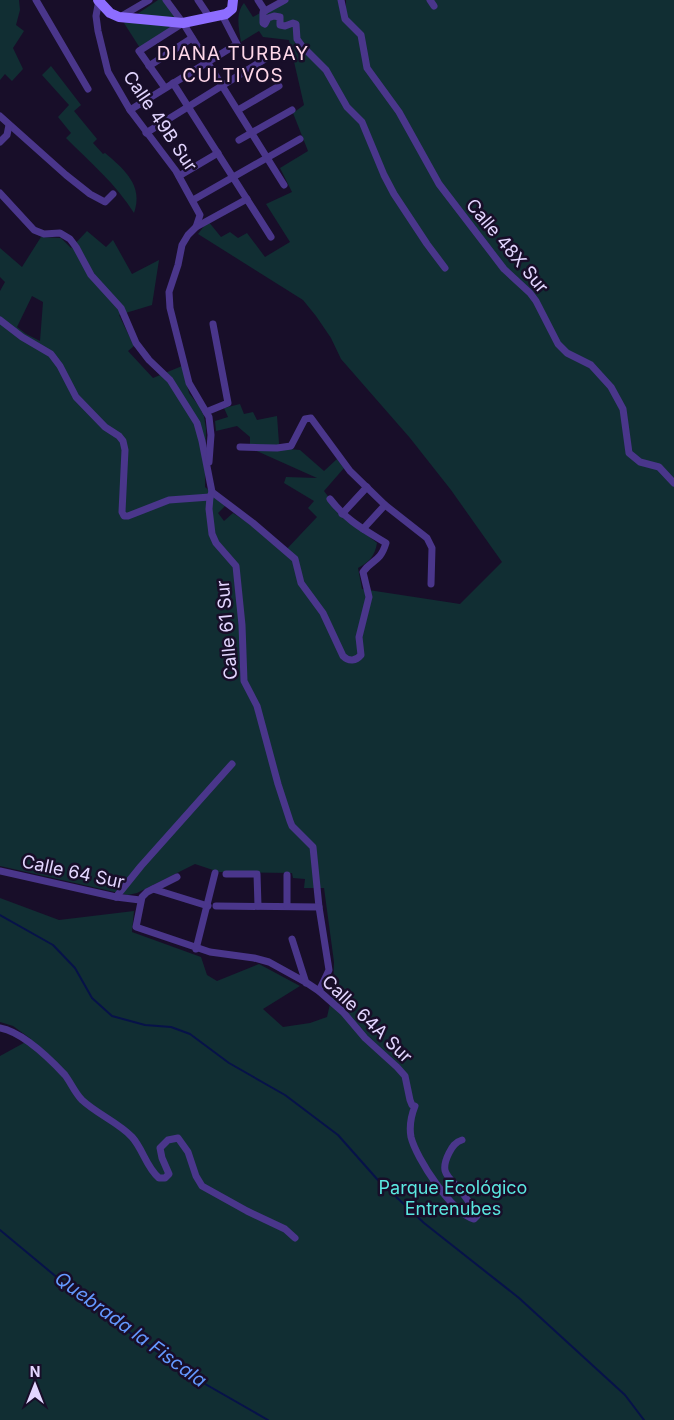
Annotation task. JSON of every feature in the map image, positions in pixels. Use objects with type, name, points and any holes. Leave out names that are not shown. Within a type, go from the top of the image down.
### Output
[{"type":"street","points":[[36,0],[88,89]]},
{"type":"street","points":[[98,0],[107,10],[119,17],[183,23],[230,12],[232,2]]},
{"type":"street","name":"Calle 49B Sur","points":[[98,0],[96,16],[98,32],[108,72],[130,110],[179,176],[193,200],[200,214],[196,228]]},
{"type":"street","points":[[119,17],[149,0]]},
{"type":"street","points":[[166,0],[208,62],[284,185]]},
{"type":"street","points":[[198,0],[210,18]]},
{"type":"street","points":[[258,0],[264,11],[262,21],[264,24],[269,17],[274,16],[280,17],[280,25],[296,24],[297,39],[326,70],[347,107],[362,122],[394,194],[445,268]]},
{"type":"street","points":[[264,11],[285,0]]},
{"type":"street","name":"Calle 48X Sur","points":[[341,0],[345,19],[361,35],[367,68],[399,112],[439,184],[504,269],[536,301],[558,344],[567,353],[591,365],[611,387],[623,409],[629,453],[640,462],[659,467],[674,483]]},
{"type":"street","points":[[130,110],[237,44],[222,15]]},
{"type":"street","name":"Calle 49B Sur","points":[[165,88],[139,51],[183,23]]},
{"type":"street","points":[[149,66],[192,38]]},
{"type":"street","points":[[146,134],[265,58]]},
{"type":"street","points":[[173,84],[271,237]]},
{"type":"street","points":[[238,110],[279,86]]},
{"type":"street","points":[[239,140],[292,110]]},
{"type":"street","points":[[0,116],[90,194],[105,202],[113,194]]},
{"type":"street","points":[[0,142],[7,135],[9,125]]},
{"type":"street","points":[[193,200],[300,138]]},
{"type":"street","points":[[179,176],[218,153]]},
{"type":"street","points":[[0,193],[34,230],[44,234],[60,234],[70,239],[76,247],[91,275],[121,308],[136,343],[149,360],[170,380],[188,409],[196,423],[209,472]]},
{"type":"street","points":[[209,472],[210,427],[206,412],[189,383],[170,308],[169,292],[178,266],[184,239],[196,228],[247,199]]},
{"type":"street","points":[[0,320],[22,337],[51,354],[60,366],[76,396],[106,427],[119,436],[125,450],[122,514],[128,516],[176,499],[211,495],[253,523],[294,560],[301,583],[323,613],[343,656],[350,660],[358,658],[362,652],[359,637],[369,596],[363,572],[377,561],[386,543],[342,514],[330,499]]},
{"type":"street","points":[[206,412],[228,403],[214,324]]},
{"type":"street","points":[[240,447],[277,448],[292,446],[306,418],[309,417],[344,464],[384,505],[427,538],[432,548],[431,584]]},
{"type":"street","name":"Calle 61 Sur","points":[[209,472],[211,495],[209,517],[214,538],[236,566],[242,625],[244,681],[256,706],[292,826],[314,848],[319,906]]},
{"type":"street","points":[[342,514],[367,487]]},
{"type":"street","points":[[364,529],[384,505]]},
{"type":"street","points":[[116,898],[141,866],[232,764]]},
{"type":"street","name":"Calle 64 Sur","points":[[0,871],[116,898],[140,900]]},
{"type":"street","points":[[196,949],[215,873]]},
{"type":"street","points":[[226,874],[258,874],[258,906]]},
{"type":"street","points":[[287,875],[287,906]]},
{"type":"street","points":[[140,900],[150,890],[177,877]]},
{"type":"street","points":[[150,890],[208,906]]},
{"type":"street","name":"Calle 64A Sur","points":[[140,900],[136,927],[196,949],[262,960],[276,965],[319,991],[343,1012],[365,1038],[405,1076],[410,1100],[415,1106],[410,1122],[411,1137],[423,1166],[433,1182],[450,1200],[466,1216],[474,1219],[477,1216],[476,1213],[460,1190],[446,1176],[444,1169],[452,1147],[459,1140],[462,1140]]},
{"type":"street","points":[[216,906],[319,906],[329,970],[319,991]]},
{"type":"street","points":[[292,939],[306,983]]},
{"type":"street","points":[[0,1028],[16,1034],[26,1041],[65,1075],[81,1099],[131,1136],[139,1145],[150,1167],[159,1178],[165,1178],[169,1174],[160,1148],[168,1140],[178,1138],[188,1152],[196,1176],[202,1186],[248,1211],[285,1228],[296,1238]]},
{"type":"green space","points":[[0,0],[19,0],[20,10],[16,25],[24,31],[13,48],[23,69],[12,81],[5,74],[0,80]]},
{"type":"green space","points":[[158,0],[165,0],[180,22],[140,48],[124,23]]},
{"type":"green space","name":"Parque Ecológico Entrenubes","points":[[282,0],[338,0],[340,10],[346,7],[346,0],[674,0],[674,1420],[0,1420],[0,1056],[31,1039],[13,1026],[0,1022],[0,898],[59,920],[134,911],[132,932],[201,957],[207,975],[217,981],[259,964],[300,986],[263,1009],[283,1027],[310,1023],[327,1017],[333,991],[334,962],[324,888],[304,888],[305,879],[293,878],[292,873],[219,872],[195,864],[137,893],[128,895],[0,866],[0,291],[5,282],[0,277],[0,248],[22,267],[41,237],[61,238],[71,248],[87,231],[106,247],[113,240],[132,274],[159,260],[152,305],[119,315],[134,346],[128,351],[153,378],[182,366],[189,393],[204,416],[206,429],[205,487],[226,505],[218,513],[224,521],[233,513],[253,526],[283,553],[317,517],[308,508],[314,501],[284,483],[286,477],[317,478],[250,448],[250,437],[237,426],[216,431],[215,421],[228,417],[224,408],[240,404],[244,414],[253,412],[257,420],[277,416],[278,448],[300,450],[324,471],[337,459],[344,468],[324,491],[342,515],[377,543],[371,558],[358,568],[362,589],[460,604],[502,562],[451,490],[410,438],[341,359],[331,338],[303,300],[198,234],[208,221],[221,237],[230,232],[238,238],[247,233],[265,257],[290,242],[266,204],[292,192],[280,168],[308,151],[293,113],[304,105],[289,40],[263,37],[259,31],[241,42],[239,12],[244,3],[253,17]],"holes":[[[32,296],[43,302],[40,341],[17,327]]]},
{"type":"green space","points":[[51,66],[81,105],[74,111],[97,139],[93,143],[103,154],[105,153],[119,165],[134,186],[136,203],[134,213],[111,183],[66,138],[71,133],[58,117],[69,105],[42,75]]},
{"type":"waterway","points":[[0,915],[53,945],[75,968],[92,998],[112,1016],[145,1025],[171,1027],[190,1034],[229,1063],[285,1095],[338,1135],[377,1179],[424,1223],[519,1298],[625,1395],[644,1420]]},
{"type":"waterway","name":"Quebrada la Fiscala","points":[[0,1230],[89,1304],[193,1377],[268,1420]]},
{"type":"district","name":"DIANA TURBAY CULTIVOS","points":[[233,64]]}]
